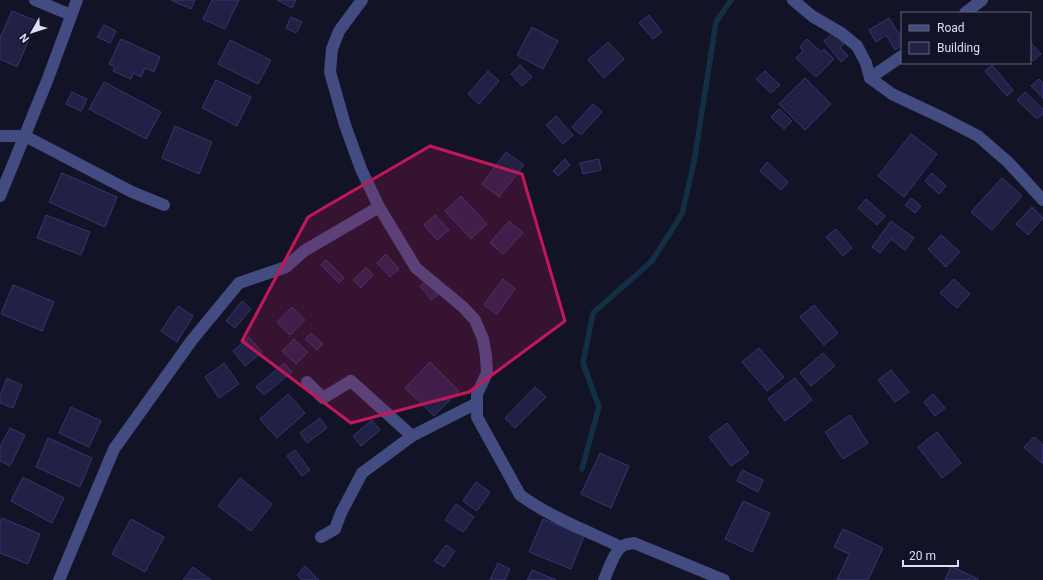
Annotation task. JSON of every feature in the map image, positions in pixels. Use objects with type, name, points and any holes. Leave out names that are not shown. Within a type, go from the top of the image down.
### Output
[{"type":"street","points":[[35,0],[71,15]]},
{"type":"street","points":[[0,196],[25,136],[77,0]]},
{"type":"street","points":[[362,0],[339,31],[332,49],[330,72],[345,125],[361,169],[379,207],[416,268],[463,307],[475,320],[483,339],[487,373],[477,394],[477,416],[520,495],[543,509],[621,547]]},
{"type":"street","points":[[793,0],[812,16],[841,33],[857,46],[866,63],[870,78],[892,94],[945,118],[978,136],[1008,162],[1043,200]]},
{"type":"street","points":[[965,12],[982,0]]},
{"type":"street","points":[[870,78],[901,57]]},
{"type":"street","points":[[0,136],[25,136],[132,192],[164,205]]},
{"type":"street","points":[[59,580],[114,449],[192,340],[239,283],[286,267],[304,251],[379,207]]},
{"type":"street","points":[[307,382],[323,398],[350,381],[412,436]]},
{"type":"street","points":[[321,537],[335,529],[341,513],[362,473],[412,436],[477,403]]},
{"type":"street","points":[[604,580],[621,547],[634,543],[724,580]]},
{"type":"highlighted area","points":[[430,146],[522,174],[565,321],[469,392],[351,423],[242,341],[308,217]]},
{"type":"building","points":[[171,0],[195,0],[191,9]]},
{"type":"building","points":[[212,0],[239,0],[225,29],[203,19]]},
{"type":"building","points":[[277,0],[296,0],[292,8]]},
{"type":"building","points":[[12,11],[37,21],[17,67],[0,59],[0,38]]},
{"type":"building","points":[[649,15],[662,32],[653,39],[639,23]]},
{"type":"building","points":[[291,17],[302,22],[296,33],[286,28]]},
{"type":"building","points":[[889,18],[901,36],[901,46],[895,50],[886,35],[876,42],[869,30]]},
{"type":"building","points":[[104,25],[116,31],[110,43],[97,37]]},
{"type":"building","points":[[532,27],[558,41],[543,69],[517,55]]},
{"type":"building","points":[[834,32],[844,44],[840,47],[848,56],[841,62],[824,41]]},
{"type":"building","points":[[121,39],[160,57],[154,72],[145,68],[141,77],[133,73],[131,79],[113,71],[115,67],[109,64]]},
{"type":"building","points":[[807,39],[821,52],[824,49],[834,59],[816,77],[796,58],[803,51],[800,47]]},
{"type":"building","points":[[230,40],[271,60],[258,84],[218,64]]},
{"type":"building","points":[[608,42],[624,59],[604,78],[588,60]]},
{"type":"building","points":[[1031,43],[1041,54],[1033,61],[1031,59]]},
{"type":"building","points":[[520,65],[532,77],[522,86],[511,74]]},
{"type":"building","points":[[992,65],[1013,90],[1007,96],[985,71]]},
{"type":"building","points":[[488,71],[499,81],[479,104],[468,94]]},
{"type":"building","points":[[765,71],[780,85],[771,93],[756,79]]},
{"type":"building","points":[[805,78],[831,104],[805,130],[779,104]]},
{"type":"building","points":[[1039,79],[1043,83],[1043,98],[1031,86]]},
{"type":"building","points":[[216,80],[251,97],[237,126],[202,108]]},
{"type":"building","points":[[104,82],[161,112],[146,139],[89,109]]},
{"type":"building","points":[[72,92],[87,99],[81,111],[66,104]]},
{"type":"building","points":[[1025,92],[1043,109],[1043,114],[1037,119],[1017,100]]},
{"type":"building","points":[[593,104],[602,112],[581,135],[572,127]]},
{"type":"building","points":[[779,109],[792,121],[784,129],[771,117]]},
{"type":"building","points":[[556,116],[573,135],[563,144],[546,125]]},
{"type":"building","points":[[175,126],[212,142],[199,174],[162,158]]},
{"type":"building","points":[[911,134],[937,154],[904,197],[878,176]]},
{"type":"building","points":[[506,152],[524,165],[499,197],[482,184]]},
{"type":"building","points":[[565,159],[570,165],[558,176],[553,171]]},
{"type":"building","points":[[599,159],[601,170],[583,174],[580,163]]},
{"type":"building","points":[[767,162],[788,182],[781,190],[760,171]]},
{"type":"building","points":[[62,173],[117,197],[105,227],[49,202]]},
{"type":"building","points":[[932,173],[946,186],[939,194],[925,181]]},
{"type":"building","points":[[1002,178],[1022,196],[992,230],[971,212]]},
{"type":"building","points":[[461,196],[487,224],[471,239],[445,211]]},
{"type":"building","points":[[911,198],[921,206],[915,213],[905,205]]},
{"type":"building","points":[[866,199],[885,216],[877,225],[858,208]]},
{"type":"building","points":[[1032,207],[1043,218],[1028,235],[1016,224]]},
{"type":"building","points":[[46,215],[90,232],[81,255],[37,238]]},
{"type":"building","points":[[435,215],[449,230],[437,240],[424,225]]},
{"type":"building","points":[[509,221],[523,233],[503,254],[490,243]]},
{"type":"building","points":[[891,221],[914,238],[905,250],[891,239],[880,253],[872,247]]},
{"type":"building","points":[[836,229],[852,248],[843,256],[826,237]]},
{"type":"building","points":[[941,235],[960,252],[946,267],[928,249]]},
{"type":"building","points":[[386,254],[399,269],[390,277],[377,263]]},
{"type":"building","points":[[326,260],[344,278],[339,283],[321,265]]},
{"type":"building","points":[[366,267],[373,275],[361,288],[353,280]]},
{"type":"building","points":[[503,279],[515,289],[497,314],[484,305]]},
{"type":"building","points":[[954,279],[970,294],[957,308],[940,293]]},
{"type":"building","points":[[427,281],[438,295],[431,300],[420,286]]},
{"type":"building","points":[[13,285],[54,302],[42,331],[1,314]]},
{"type":"building","points":[[242,301],[251,309],[235,328],[226,321]]},
{"type":"building","points":[[814,305],[838,333],[824,345],[800,317]]},
{"type":"building","points":[[178,306],[193,316],[177,342],[161,331]]},
{"type":"building","points":[[292,307],[305,320],[290,335],[277,322]]},
{"type":"building","points":[[311,333],[323,344],[317,350],[305,339]]},
{"type":"building","points":[[249,337],[262,352],[245,366],[233,351]]},
{"type":"building","points":[[294,339],[308,352],[296,364],[282,351]]},
{"type":"building","points":[[759,348],[784,377],[767,391],[742,362]]},
{"type":"building","points":[[823,353],[835,366],[811,386],[800,373]]},
{"type":"building","points":[[430,362],[459,391],[434,416],[405,388]]},
{"type":"building","points":[[224,363],[239,384],[219,398],[205,377]]},
{"type":"building","points":[[284,363],[292,372],[264,395],[256,387]]},
{"type":"building","points":[[891,370],[909,392],[895,402],[878,380]]},
{"type":"building","points":[[7,378],[22,385],[13,408],[0,403],[0,396]]},
{"type":"building","points":[[795,378],[812,400],[785,421],[768,399]]},
{"type":"building","points":[[535,387],[546,397],[515,428],[505,418]]},
{"type":"building","points":[[288,394],[305,413],[277,438],[260,419]]},
{"type":"building","points":[[933,394],[945,408],[935,416],[924,402]]},
{"type":"building","points":[[71,407],[101,421],[89,447],[59,433]]},
{"type":"building","points":[[850,415],[868,443],[843,459],[825,432]]},
{"type":"building","points":[[320,418],[327,428],[307,443],[300,433]]},
{"type":"building","points":[[372,420],[380,430],[361,446],[353,436]]},
{"type":"building","points":[[727,423],[749,453],[731,466],[709,437]]},
{"type":"building","points":[[10,428],[25,435],[10,466],[0,461],[0,447]]},
{"type":"building","points":[[937,432],[961,463],[942,478],[918,447]]},
{"type":"building","points":[[1034,437],[1043,445],[1043,464],[1024,447]]},
{"type":"building","points":[[48,438],[92,458],[80,487],[36,467]]},
{"type":"building","points":[[295,450],[310,470],[302,476],[287,456]]},
{"type":"building","points":[[600,453],[629,466],[611,508],[581,494]]},
{"type":"building","points":[[742,470],[763,480],[758,492],[737,481]]},
{"type":"building","points":[[23,477],[64,498],[52,523],[11,501]]},
{"type":"building","points":[[240,478],[272,504],[251,531],[218,506]]},
{"type":"building","points":[[476,482],[490,492],[477,511],[463,501]]},
{"type":"building","points":[[743,501],[770,513],[752,552],[725,539]]},
{"type":"building","points":[[456,504],[474,517],[463,532],[445,520]]},
{"type":"building","points":[[2,518],[40,534],[28,564],[0,553],[0,523]]},
{"type":"building","points":[[131,519],[164,537],[145,572],[112,554]]},
{"type":"building","points":[[543,519],[584,536],[571,569],[529,552]]},
{"type":"building","points":[[843,529],[883,548],[868,580],[837,580],[849,554],[834,547]]},
{"type":"building","points":[[446,545],[455,551],[444,567],[434,561]]},
{"type":"building","points":[[498,563],[510,569],[505,580],[490,580]]},
{"type":"building","points":[[305,566],[319,580],[302,580],[297,575]]},
{"type":"building","points":[[951,566],[978,579],[978,580],[945,580]]},
{"type":"building","points":[[193,567],[211,580],[183,580]]},
{"type":"building","points":[[532,570],[556,580],[527,580]]},
{"type":"waterway","points":[[582,469],[599,407],[583,363],[593,313],[652,261],[682,214],[694,162],[716,22],[731,0]]}]
